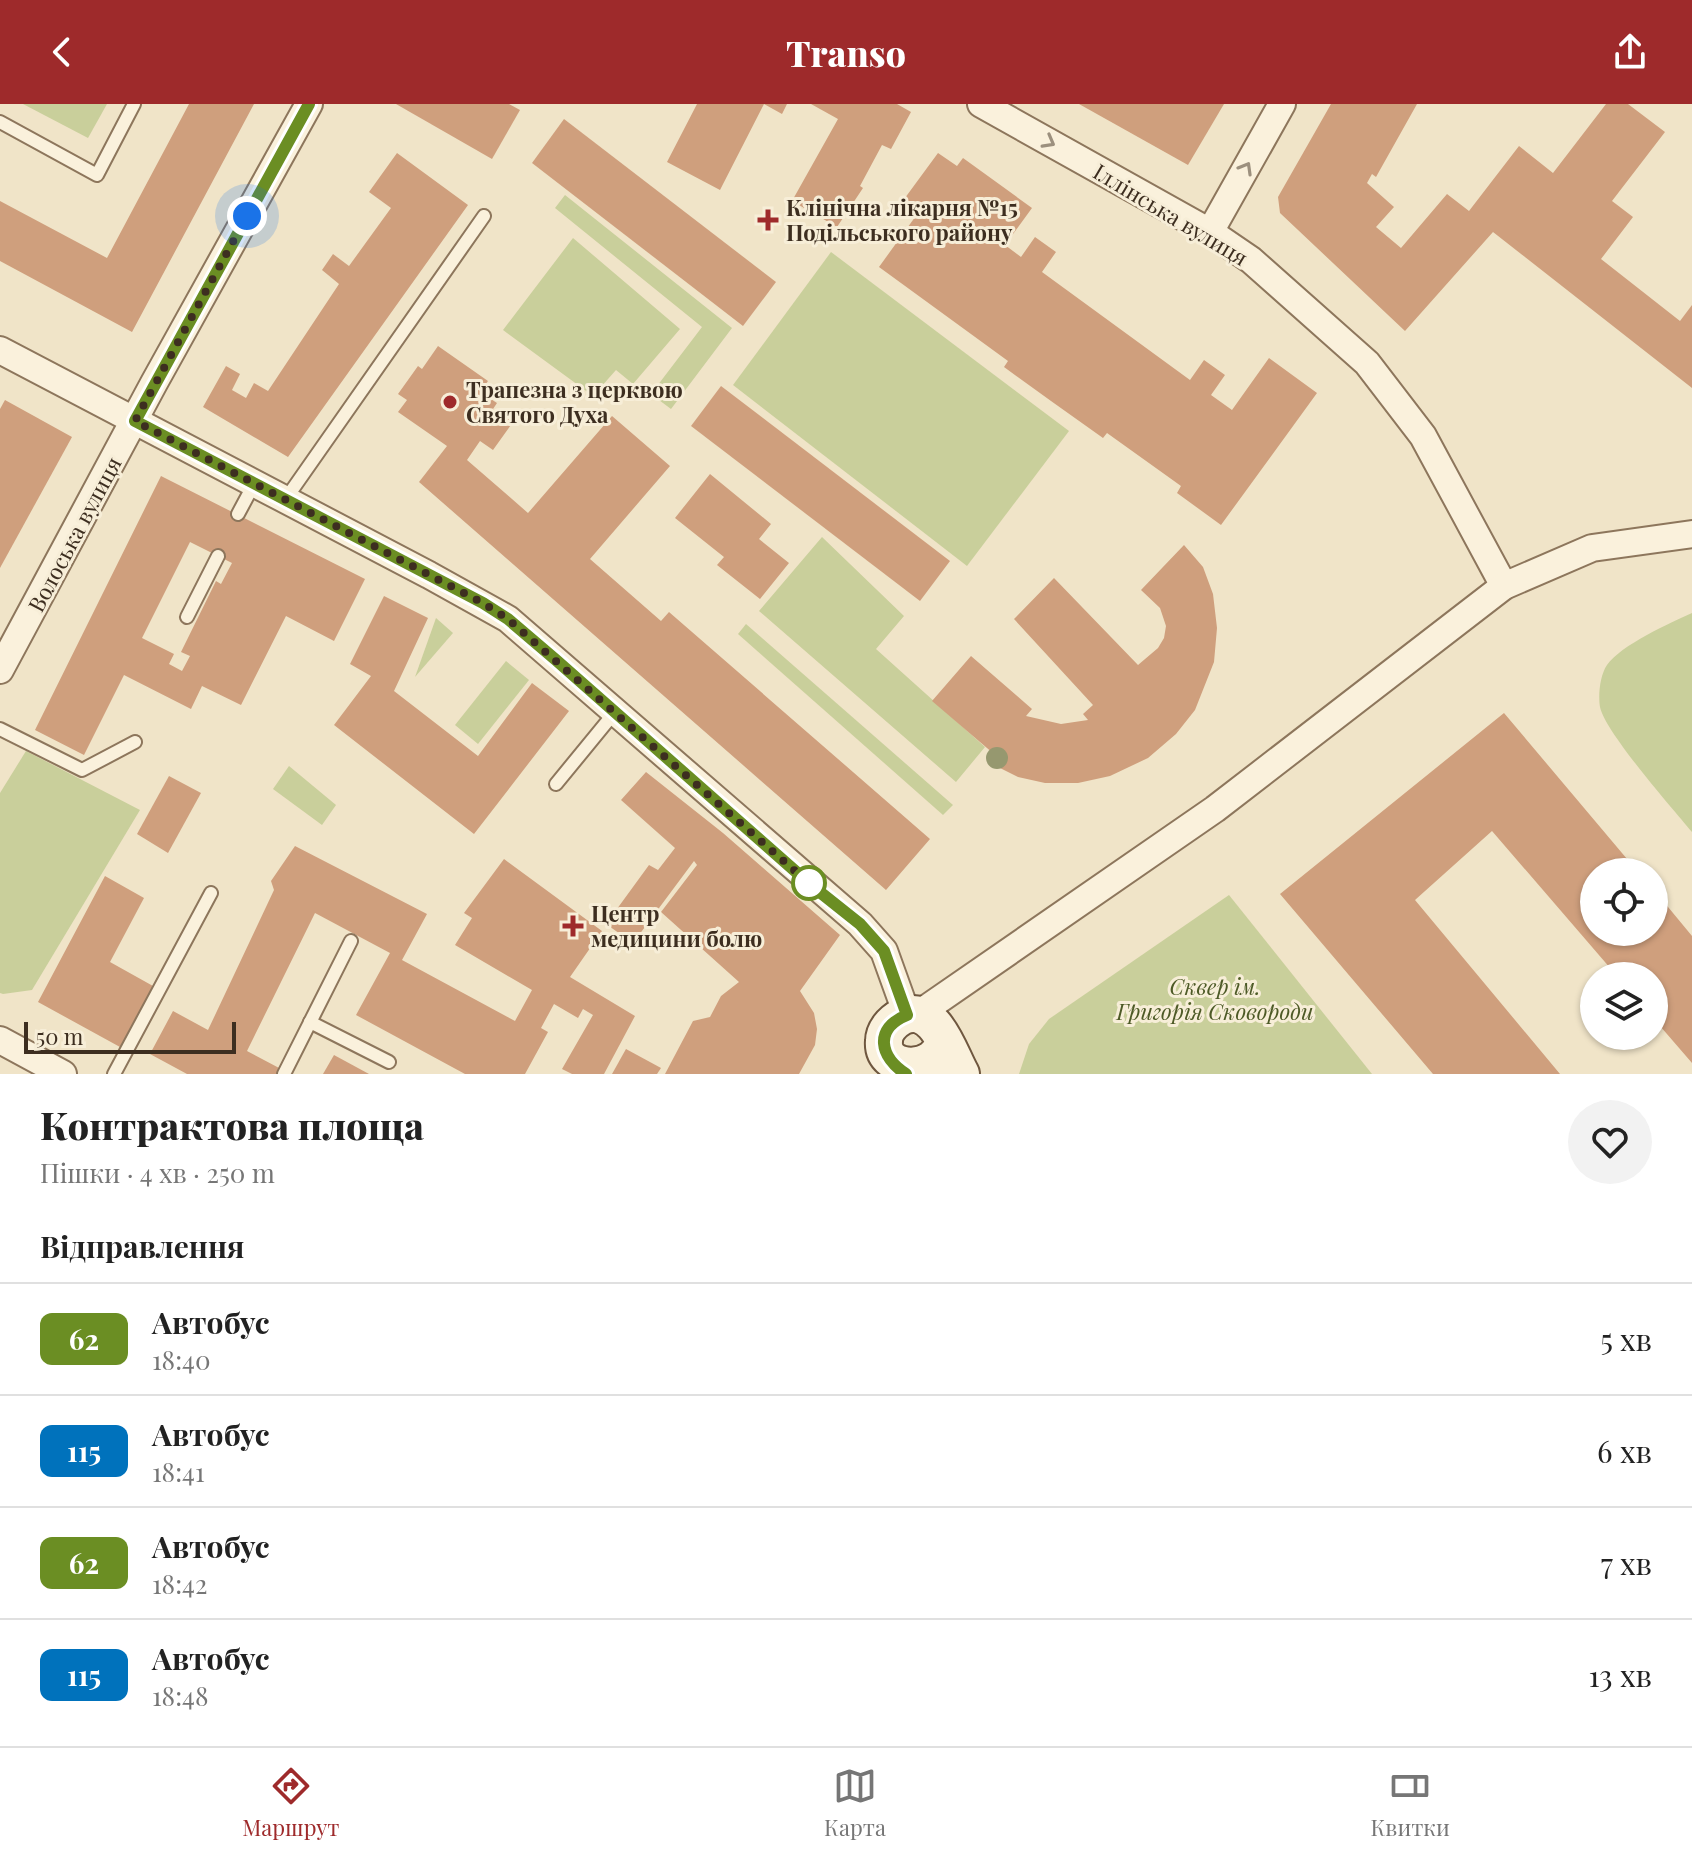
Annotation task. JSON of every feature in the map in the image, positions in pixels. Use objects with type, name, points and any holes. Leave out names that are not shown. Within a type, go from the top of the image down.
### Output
[{"type":"street","name":"Волоська вулиця","points":[[0,670],[309,104]]},
{"type":"street","name":"Іллінська вулиця","points":[[981,104],[1210,232],[1251,260],[1367,363],[1423,436],[1504,586]]},
{"type":"street","points":[[1210,232],[1282,104]]},
{"type":"street","points":[[0,350],[483,603],[508,619],[860,924],[884,951],[912,1015],[934,1023],[961,1074]]},
{"type":"street","points":[[943,1040],[939,1059],[924,1072],[894,1070],[884,1042],[891,1025],[912,1015],[1215,809],[1504,586],[1592,548],[1692,534]]},
{"type":"street","points":[[0,1040],[63,1074]]},
{"type":"lane","points":[[0,122],[97,175],[134,104]]},
{"type":"lane","points":[[285,500],[484,216]]},
{"type":"lane","points":[[238,514],[254,484]]},
{"type":"lane","points":[[187,617],[218,556]]},
{"type":"lane","points":[[556,784],[615,712]]},
{"type":"lane","points":[[0,729],[82,770],[135,742]]},
{"type":"lane","points":[[114,1074],[211,893]]},
{"type":"lane","points":[[284,1074],[351,941]]},
{"type":"lane","points":[[310,1022],[389,1062]]},
{"type":"green space","points":[[23,104],[107,104],[88,138]]},
{"type":"green space","points":[[565,195],[732,328],[671,409],[651,394],[702,327],[555,208]]},
{"type":"green space","points":[[573,238],[680,329],[633,384],[616,370],[593,396],[503,330]]},
{"type":"green space","points":[[831,252],[1069,431],[967,566],[733,385]]},
{"type":"green space","points":[[822,537],[904,616],[876,649],[985,747],[956,782],[759,611]]},
{"type":"green space","points":[[1692,613],[1692,832],[1614,734],[1600,707],[1599,697],[1603,674],[1614,657],[1646,635]]},
{"type":"green space","points":[[436,618],[453,633],[415,677]]},
{"type":"green space","points":[[746,624],[953,805],[943,815],[738,634]]},
{"type":"green space","points":[[506,661],[529,680],[478,744],[455,725]]},
{"type":"green space","points":[[26,751],[140,810],[32,990],[3,994],[0,993],[0,793]]},
{"type":"green space","points":[[289,766],[336,805],[322,825],[273,789]]},
{"type":"green space","name":"Сквер ім. Григорія Сковороди","points":[[1229,895],[1372,1074],[1019,1074],[1029,1044],[1049,1019]]},
{"type":"building","points":[[189,104],[254,104],[132,332],[0,261],[0,201],[107,258]]},
{"type":"building","points":[[396,104],[509,104],[520,110],[492,159]]},
{"type":"building","points":[[697,104],[764,104],[720,190],[667,162]]},
{"type":"building","points":[[764,104],[787,104],[782,114]]},
{"type":"building","points":[[811,104],[897,104],[911,112],[891,149],[882,145],[860,186],[863,188],[837,227],[792,201],[838,119]]},
{"type":"building","points":[[1079,104],[1224,104],[1188,165]]},
{"type":"building","points":[[1331,104],[1417,104],[1376,177],[1372,174],[1367,183],[1394,207],[1376,227],[1401,248],[1447,194],[1469,211],[1519,146],[1553,173],[1606,104],[1628,104],[1665,132],[1612,201],[1633,217],[1601,259],[1680,321],[1692,305],[1692,388],[1493,232],[1405,331],[1280,213],[1278,197]]},
{"type":"building","points":[[564,119],[776,282],[743,326],[532,163]]},
{"type":"building","points":[[397,153],[468,205],[288,457],[203,407],[226,366],[240,374],[232,390],[246,398],[254,383],[268,391],[339,284],[322,270],[333,254],[349,266],[391,208],[369,192]]},
{"type":"building","points":[[938,153],[957,166],[963,158],[1032,208],[1005,245],[1021,257],[1035,237],[1056,252],[1042,272],[1190,380],[1204,360],[1225,375],[1211,395],[1232,410],[1269,358],[1317,393],[1221,525],[1177,493],[1181,486],[1107,433],[1103,438],[1004,367],[1008,361],[879,267],[918,213],[902,202]]},
{"type":"building","points":[[438,346],[488,381],[480,392],[497,403],[493,409],[513,422],[493,450],[480,441],[467,460],[528,513],[612,416],[670,466],[590,559],[661,621],[669,612],[930,839],[886,890],[419,482],[447,446],[398,412],[407,400],[398,394],[418,366],[422,369]]},
{"type":"building","points":[[721,386],[950,561],[920,601],[691,426]]},
{"type":"building","points":[[5,400],[72,437],[0,568],[0,409]]},
{"type":"building","points":[[710,474],[771,524],[759,539],[789,563],[760,599],[717,565],[724,557],[675,518]]},
{"type":"building","points":[[161,476],[365,579],[334,641],[286,616],[241,705],[202,686],[191,709],[124,675],[84,755],[35,730]],"holes":[[[190,542],[232,563],[221,584],[216,581],[181,652],[190,656],[182,671],[169,664],[174,654],[142,638]]]},
{"type":"building","points":[[1184,545],[1203,567],[1213,594],[1217,628],[1214,662],[1195,710],[1176,734],[1148,758],[1110,776],[1078,783],[1045,783],[1018,777],[988,762],[994,754],[932,701],[971,656],[1032,709],[1026,716],[1061,724],[1088,720],[1083,714],[1093,705],[1014,619],[1054,578],[1138,665],[1158,648],[1166,626],[1160,608],[1141,590]]},
{"type":"building","points":[[384,596],[428,618],[394,691],[478,756],[532,683],[569,711],[474,834],[334,725],[371,676],[350,664]]},
{"type":"building","points":[[1504,713],[1626,858],[1580,858],[1580,933],[1492,831],[1415,900],[1560,1074],[1433,1074],[1280,894]]},
{"type":"building","points":[[646,772],[723,833],[840,935],[800,991],[814,1013],[817,1029],[815,1045],[799,1074],[665,1074],[693,1021],[710,1017],[721,996],[739,982],[661,912],[697,865],[694,861],[633,943],[606,924],[649,865],[658,870],[675,848],[621,800]]},
{"type":"building","points":[[169,776],[201,793],[168,853],[137,834]]},
{"type":"building","points":[[295,846],[427,914],[402,960],[515,1021],[532,990],[455,945],[472,918],[464,913],[504,859],[602,931],[570,977],[635,1016],[604,1074],[572,1074],[562,1069],[593,1015],[583,1009],[578,1018],[554,1004],[541,1028],[548,1032],[525,1074],[465,1074],[356,1015],[390,953],[315,913],[247,1051],[281,1069],[278,1074],[187,1074],[150,1054],[173,1011],[208,1030],[274,890],[271,881]]},
{"type":"building","points":[[105,876],[144,898],[110,962],[153,986],[120,1047],[38,1002]]},
{"type":"building","points":[[1668,907],[1692,936],[1692,1063],[1668,1035],[1668,962],[1605,962],[1591,946],[1668,946]]},
{"type":"building","points":[[626,1049],[661,1068],[657,1074],[612,1074]]},
{"type":"building","points":[[334,1055],[369,1074],[323,1074]]},
{"type":"bus line","name":"62","points":[[309,104],[135,421],[483,603],[508,619],[811,885],[860,924],[884,951],[907,1015],[898,1018],[886,1033],[885,1052],[895,1068],[906,1074]]},
{"type":"place","name":"Клінічна лікарня №15 Подільського району","points":[[768,220]]},
{"type":"place","name":"Трапезна з церквою Святого Духа","points":[[450,402]]},
{"type":"place","name":"Центр медицини болю","points":[[573,926]]},
{"type":"route","points":[[247,216],[135,421],[483,603],[508,619],[811,885],[809,883]]}]
